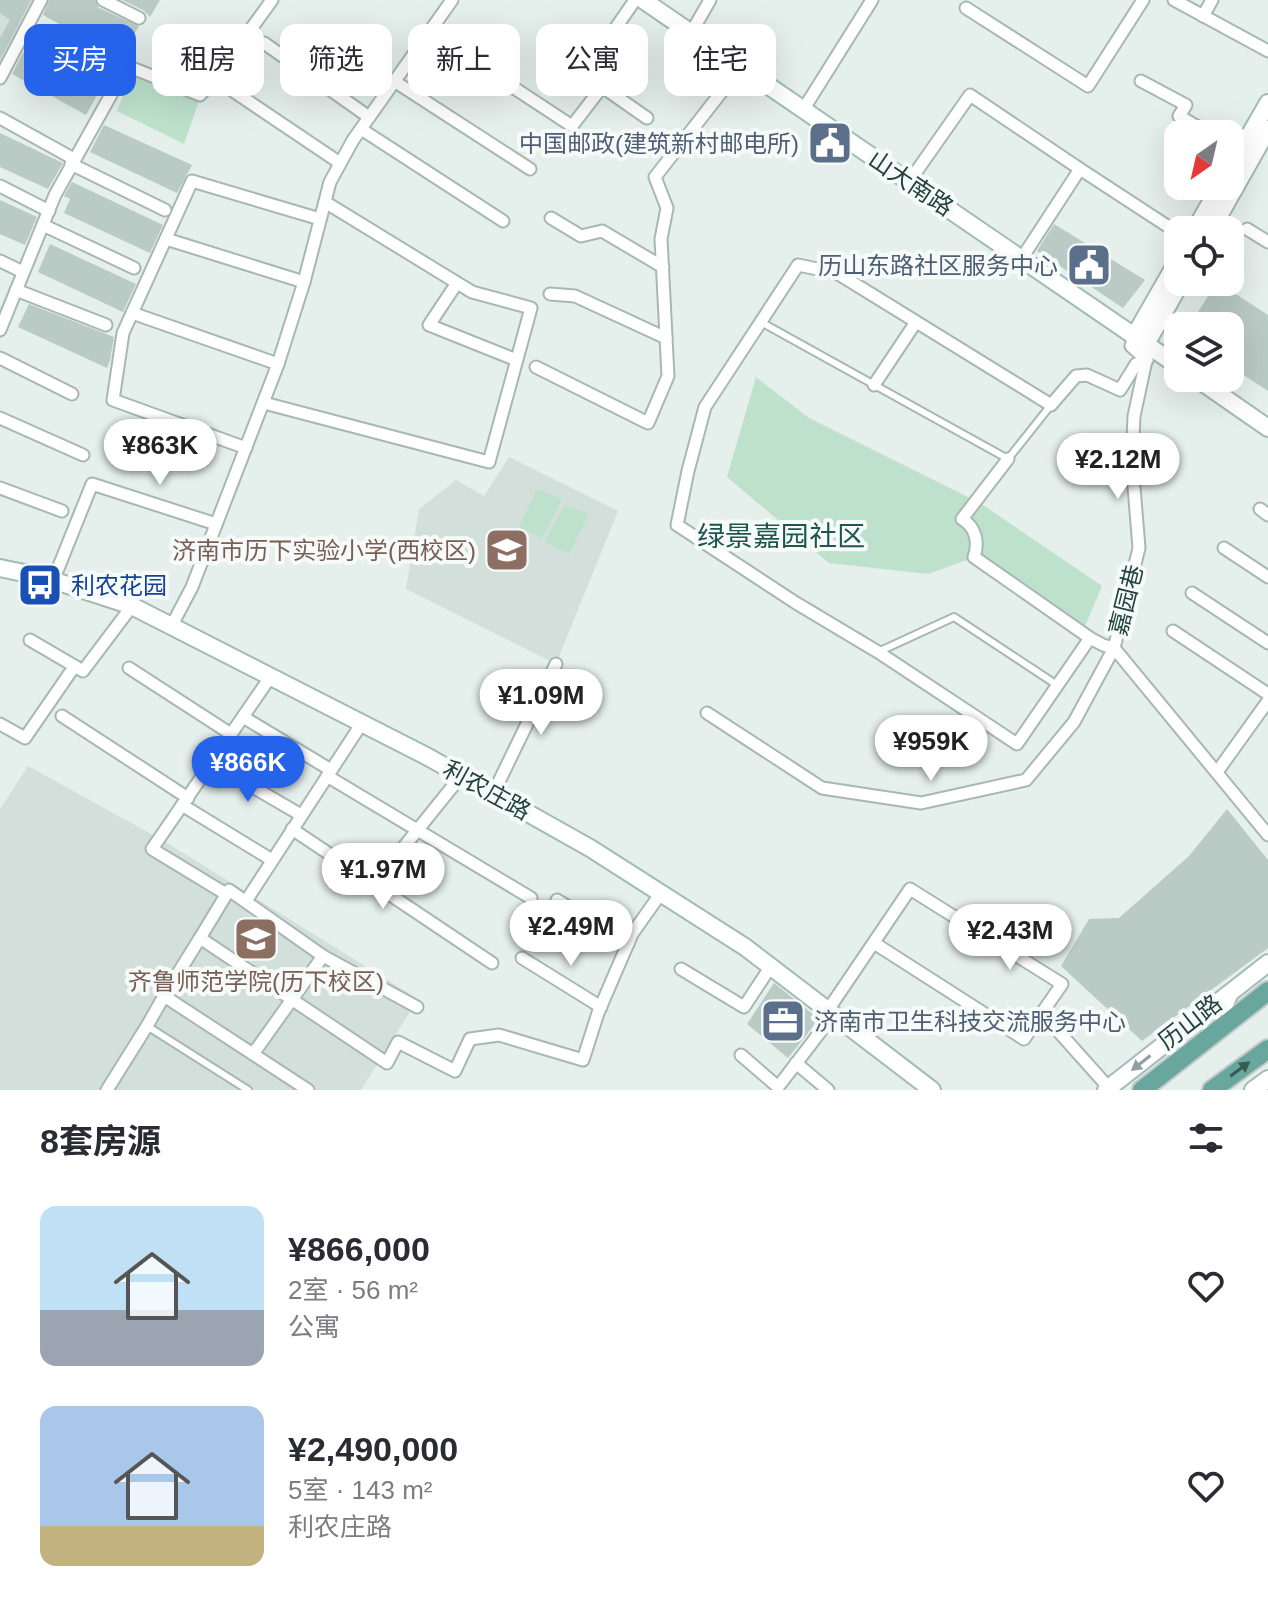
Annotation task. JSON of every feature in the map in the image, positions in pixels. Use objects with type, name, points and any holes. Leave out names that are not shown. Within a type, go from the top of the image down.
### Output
[{"type":"main road","name":"历山路","points":[[1142,1090],[1268,991]]},
{"type":"main road","points":[[1212,1090],[1268,1049]]},
{"type":"street","points":[[28,24],[41,0]]},
{"type":"street","points":[[103,0],[139,18]]},
{"type":"street","points":[[0,330],[49,211],[127,66],[200,95],[272,0]]},
{"type":"street","points":[[435,24],[452,0]]},
{"type":"street","points":[[618,24],[635,0]]},
{"type":"street","name":"山大南路","points":[[643,0],[678,24]]},
{"type":"street","points":[[696,24],[710,0]]},
{"type":"street","points":[[803,110],[872,0]]},
{"type":"street","points":[[966,8],[1088,86],[1143,0]]},
{"type":"street","points":[[1174,0],[1268,51]]},
{"type":"street","points":[[1203,16],[1212,0]]},
{"type":"street","points":[[0,78],[24,32]]},
{"type":"street","points":[[264,43],[369,117]]},
{"type":"street","points":[[172,625],[192,587],[278,364],[304,282],[330,182],[361,129],[408,61]]},
{"type":"street","points":[[394,81],[530,169]]},
{"type":"street","points":[[1141,81],[1186,105],[1179,116],[1186,120]]},
{"type":"street","name":"山大南路","points":[[776,91],[1164,358]]},
{"type":"street","points":[[520,92],[572,126],[595,96]]},
{"type":"street","points":[[909,182],[970,95],[1164,224]]},
{"type":"street","points":[[240,96],[340,163]]},
{"type":"street","points":[[615,96],[647,118]]},
{"type":"street","points":[[536,367],[648,423],[668,376],[661,239],[667,208],[655,177],[718,96]]},
{"type":"street","points":[[1244,136],[1268,103]]},
{"type":"street","points":[[0,118],[73,162],[165,210]]},
{"type":"street","points":[[361,129],[503,221]]},
{"type":"street","points":[[1219,216],[1268,129]]},
{"type":"street","points":[[1022,258],[1080,169]]},
{"type":"street","points":[[246,448],[113,400],[123,333],[192,181],[320,219]]},
{"type":"street","points":[[0,186],[49,211]]},
{"type":"street","points":[[264,403],[489,462],[531,308],[472,292],[325,202]]},
{"type":"street","points":[[551,218],[581,236],[602,231],[663,267]]},
{"type":"street","points":[[43,225],[134,268]]},
{"type":"street","points":[[1247,229],[1268,242]]},
{"type":"street","points":[[166,239],[304,282]]},
{"type":"street","points":[[0,261],[23,272]]},
{"type":"street","points":[[1090,638],[1017,744],[677,525],[688,471],[705,407],[798,265],[837,273],[1051,405],[1076,376],[1087,375],[1120,390],[1136,364],[1164,294]]},
{"type":"street","points":[[457,283],[429,325],[514,359]]},
{"type":"street","points":[[16,290],[106,325]]},
{"type":"street","points":[[550,294],[575,296],[666,338]]},
{"type":"street","points":[[1143,346],[1173,296]]},
{"type":"street","points":[[132,313],[278,364]]},
{"type":"street","points":[[874,385],[916,322]]},
{"type":"street","name":"嘉园巷","points":[[1143,346],[1134,416],[1132,463],[1139,548],[1114,648],[1268,835]]},
{"type":"street","points":[[0,358],[72,394]]},
{"type":"street","points":[[1216,392],[1268,428]]},
{"type":"street","points":[[0,418],[83,455]]},
{"type":"street","points":[[707,713],[822,788],[921,803],[1026,780],[1074,722],[1114,648],[1090,638],[974,557],[978,546],[975,535],[962,519],[1008,459]]},
{"type":"street","points":[[53,581],[92,484],[216,524]]},
{"type":"street","points":[[0,488],[62,511]]},
{"type":"street","points":[[1224,548],[1268,577]]},
{"type":"street","name":"利农庄路","points":[[0,568],[132,606],[362,723],[590,848],[745,947],[932,1090]]},
{"type":"street","points":[[1192,593],[1268,643]]},
{"type":"street","points":[[30,640],[83,671],[132,606]]},
{"type":"street","points":[[1173,631],[1268,694]]},
{"type":"street","points":[[493,794],[556,664]]},
{"type":"street","points":[[0,724],[25,738],[74,667]]},
{"type":"street","points":[[129,668],[231,734]]},
{"type":"street","points":[[226,894],[152,849],[271,676]]},
{"type":"street","points":[[1217,772],[1268,701]]},
{"type":"street","points":[[62,716],[272,860]]},
{"type":"street","points":[[243,717],[418,830],[531,898]]},
{"type":"street","points":[[248,898],[362,723]]},
{"type":"street","points":[[212,763],[301,815]]},
{"type":"street","points":[[374,884],[461,776]]},
{"type":"street","points":[[292,829],[492,963]]},
{"type":"street","points":[[741,1055],[778,1087],[831,1012],[874,943],[910,889],[1062,984],[1024,1039],[874,943]]},
{"type":"street","points":[[107,1090],[229,890],[323,956],[417,1007]]},
{"type":"street","points":[[200,938],[387,1063],[398,1042],[455,1071],[470,1039],[499,1035],[583,1060],[601,1007],[632,934],[661,893]]},
{"type":"street","points":[[557,900],[628,944]]},
{"type":"street","points":[[253,1054],[323,956]]},
{"type":"street","points":[[522,958],[601,1007]]},
{"type":"street","points":[[1042,1013],[1107,1089],[1268,963]]},
{"type":"street","points":[[681,969],[744,1007],[771,966]]},
{"type":"street","points":[[164,996],[308,1090]]},
{"type":"street","points":[[796,1063],[828,1090]]},
{"type":"lane","points":[[761,322],[1008,459],[1051,405]]},
{"type":"lane","points":[[878,652],[954,617],[1057,685]]},
{"type":"lane","points":[[1218,1029],[1239,985]]},
{"type":"lane","points":[[147,1026],[248,1090]]},
{"type":"shaded area","points":[[0,0],[43,0],[30,24],[24,24],[24,35],[0,79]]},
{"type":"shaded area","name":"济南市历下实验小学(西校区)","points":[[509,457],[618,511],[556,664],[406,589],[419,509],[456,480],[484,496]]},
{"type":"shaded area","points":[[28,766],[164,841],[418,999],[361,1090],[0,1090],[0,809]]},
{"type":"green space","points":[[136,74],[152,81],[152,96],[187,96],[199,101],[184,144],[117,111],[123,96],[136,96]]},
{"type":"green space","points":[[756,377],[809,418],[980,503],[1102,586],[1082,633],[972,558],[928,574],[829,563],[727,477]]},
{"type":"green space","points":[[537,489],[562,499],[542,538],[519,527]]},
{"type":"green space","points":[[565,505],[589,514],[569,554],[544,542]]},
{"type":"building","points":[[0,0],[31,0],[0,60],[0,38],[10,20],[0,13]]},
{"type":"building","points":[[49,0],[95,0],[99,8],[135,24],[59,24],[43,15]]},
{"type":"building","points":[[122,0],[160,0],[150,17]]},
{"type":"building","points":[[24,51],[24,81],[12,74]]},
{"type":"building","points":[[52,96],[97,96],[86,115]]},
{"type":"building","points":[[104,125],[192,165],[177,193],[90,152]]},
{"type":"building","points":[[0,133],[63,163],[48,189],[0,167]]},
{"type":"building","points":[[72,182],[163,225],[150,253],[64,213],[70,199],[64,196]]},
{"type":"building","points":[[0,200],[37,217],[25,245],[0,234]]},
{"type":"building","name":"历山东路社区服务中心","points":[[1054,224],[1145,280],[1123,308],[1037,251]]},
{"type":"building","points":[[50,244],[136,284],[123,312],[38,272]]},
{"type":"building","points":[[1208,296],[1239,296],[1268,315],[1268,391],[1244,375],[1244,312],[1198,312]]},
{"type":"building","points":[[29,304],[114,337],[107,368],[18,327]]},
{"type":"building","points":[[1227,809],[1268,860],[1268,948],[1142,1041],[1061,966],[1089,919],[1119,918],[1189,856]]},
{"type":"building","name":"济南市卫生科技交流服务中心","points":[[774,983],[819,1019],[788,1058],[747,1024]]},
{"type":"place","name":"中国邮政(建筑新村邮电所)","points":[[830,143]]},
{"type":"place","name":"历山东路社区服务中心","points":[[1089,265]]},
{"type":"place","name":"济南市历下实验小学(西校区)","points":[[507,550]]},
{"type":"place","name":"利农花园","points":[[40,585]]},
{"type":"place","name":"齐鲁师范学院(历下校区)","points":[[256,939]]},
{"type":"place","name":"济南市卫生科技交流服务中心","points":[[783,1021]]},
{"type":"district","name":"绿景嘉园社区","points":[[781,536]]}]
